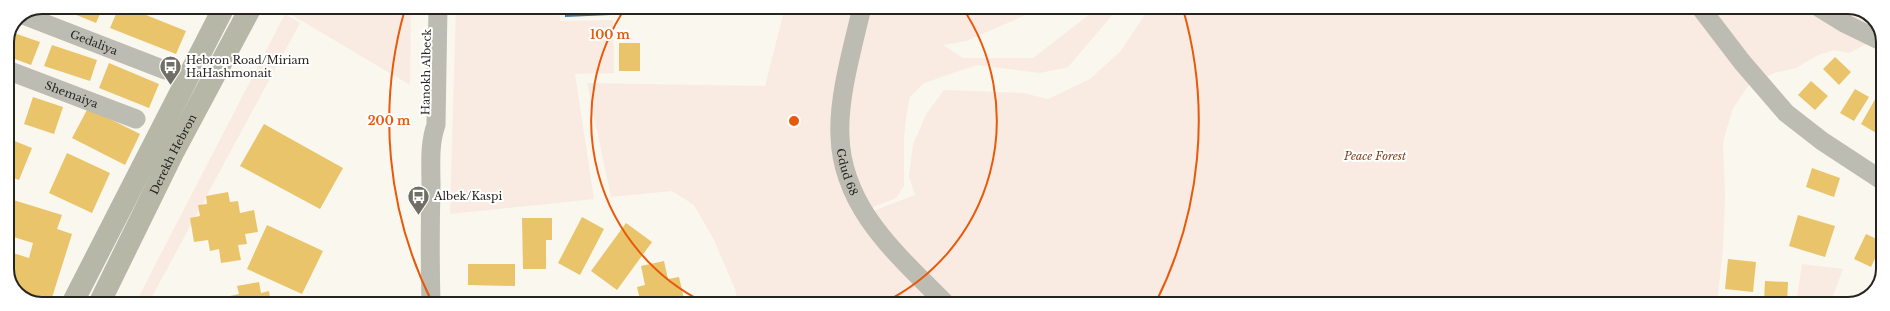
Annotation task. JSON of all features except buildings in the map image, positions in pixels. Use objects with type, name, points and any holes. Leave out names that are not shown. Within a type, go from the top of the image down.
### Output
[{"type":"highway","name":"Derekh Hebron","points":[[76,297],[220,14]]},
{"type":"highway","name":"Derekh Hebron","points":[[102,297],[174,151],[247,14]]},
{"type":"street","name":"Hanokh Albeck","points":[[426,14],[425,120],[432,135]]},
{"type":"street","name":"Hanokh Albeck","points":[[431,297],[430,238],[432,135],[436,125],[438,14]]},
{"type":"street","name":"Gdud 68","points":[[860,14],[841,111],[840,136],[843,163],[847,179],[855,198],[880,236],[939,297]]},
{"type":"street","points":[[1705,14],[1742,62],[1786,113],[1822,141],[1876,176]]},
{"type":"street","points":[[1829,14],[1876,38]]},
{"type":"street","name":"Gedaliya","points":[[29,17],[165,70]]},
{"type":"street","name":"Shemaiya","points":[[14,73],[136,119]]},
{"type":"green space","points":[[285,14],[300,23],[152,297],[139,297]]},
{"type":"green space","points":[[290,14],[411,14],[410,85]]},
{"type":"green space","points":[[456,14],[560,14],[560,21],[613,20],[614,73],[575,74],[594,199],[450,214]]},
{"type":"green space","points":[[783,14],[853,14],[837,164],[840,186],[858,216],[890,261],[927,297],[737,297],[735,289],[714,240],[694,205],[672,191],[611,197],[587,83],[765,86]]},
{"type":"green space","points":[[870,14],[1028,14],[966,41],[943,45],[963,58],[1033,58],[1090,14],[1113,14],[1068,67],[1040,73],[977,65],[924,83],[910,97],[907,111],[904,136],[904,186],[896,198],[869,209],[845,162],[852,83]]},
{"type":"green space","name":"Peace Forest","points":[[1145,14],[1851,14],[1868,22],[1874,31],[1876,39],[1849,53],[1834,50],[1818,55],[1796,68],[1774,73],[1748,86],[1733,108],[1723,142],[1725,196],[1723,248],[1718,297],[946,297],[868,213],[915,195],[909,176],[913,144],[927,113],[944,90],[1023,93],[1048,99],[1090,79],[1120,52]]},
{"type":"green space","points":[[1802,264],[1843,269],[1833,297],[1797,297]]},
{"type":"place","name":"Hebron Road/Miriam HaHashmonait","points":[[171,86]]},
{"type":"place","name":"Albek/Kaspi","points":[[419,216]]}]
